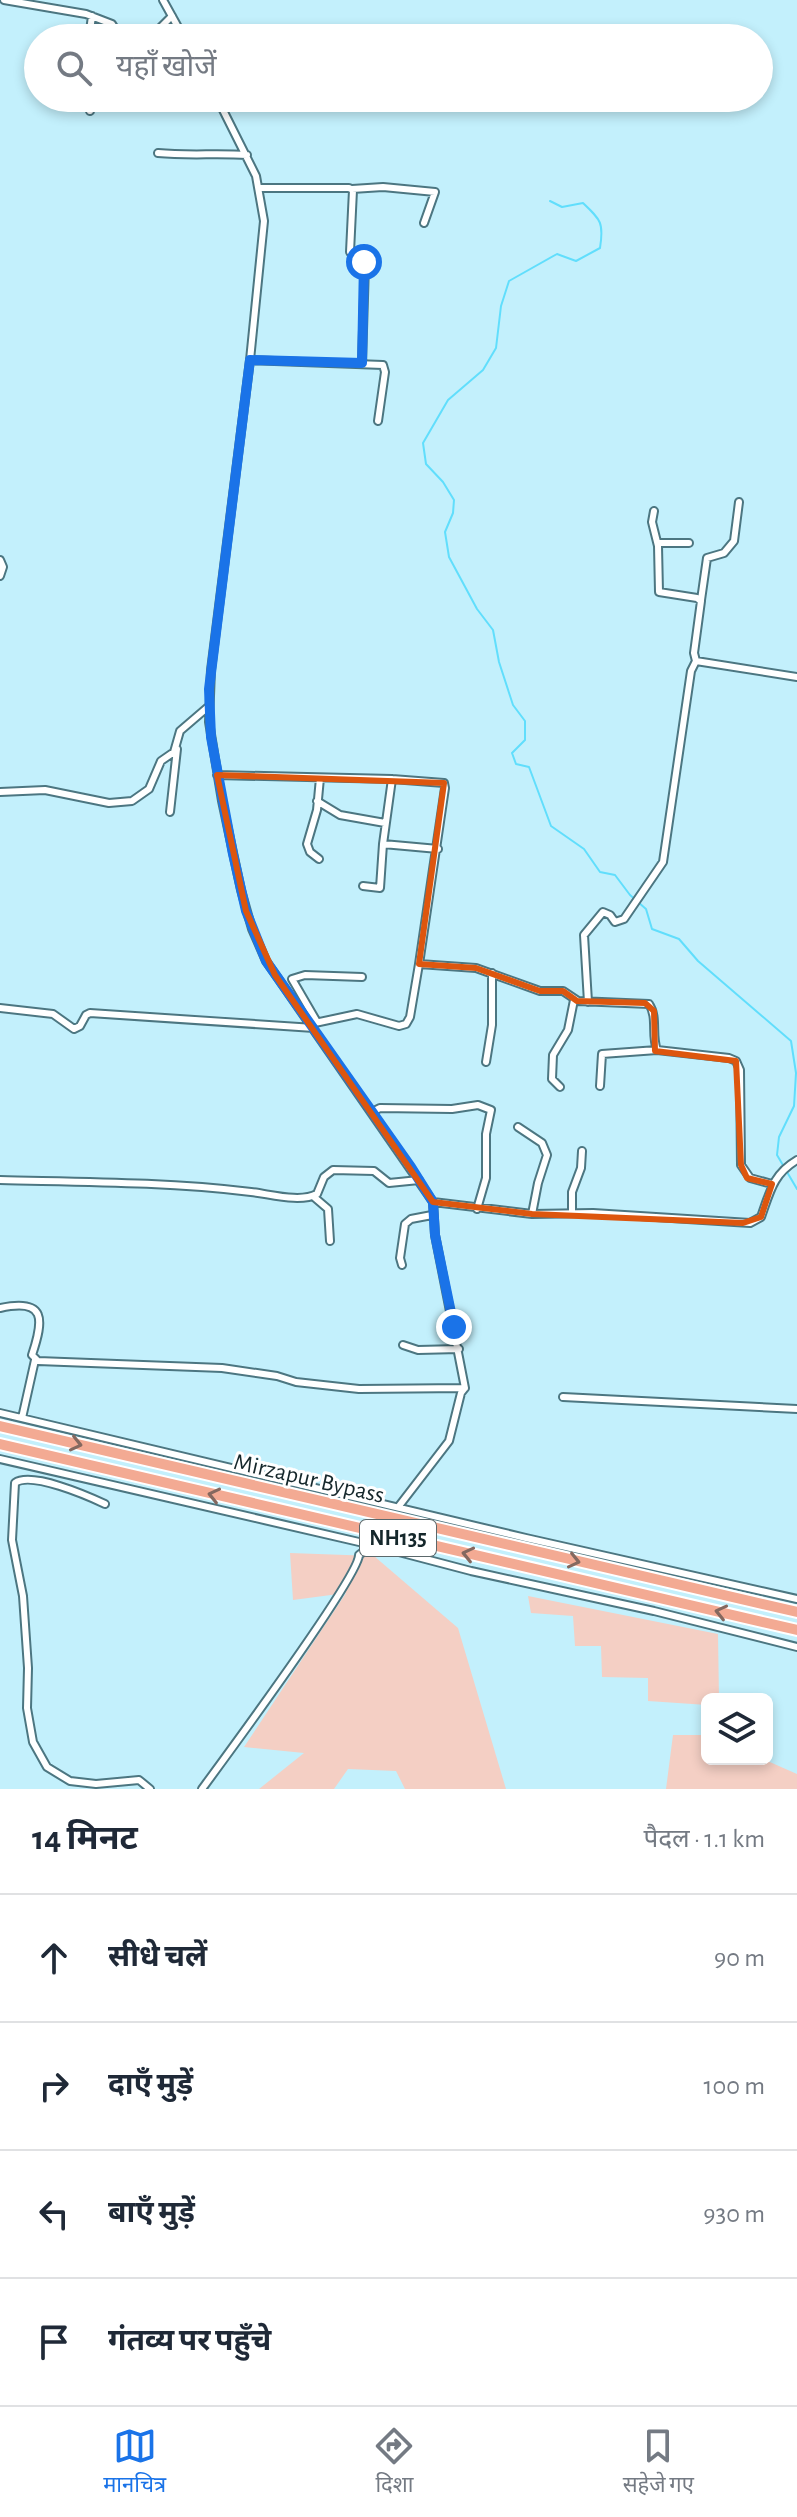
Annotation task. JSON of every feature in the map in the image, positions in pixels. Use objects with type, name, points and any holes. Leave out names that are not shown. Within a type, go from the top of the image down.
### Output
[{"type":"highway","name":"Mirzapur Bypass","points":[[0,1426],[797,1612]]},
{"type":"highway","name":"NH135","points":[[0,1444],[797,1630]]},
{"type":"street","points":[[4,0],[92,16],[112,24]]},
{"type":"street","points":[[163,0],[176,24]]},
{"type":"street","points":[[91,24],[92,16]]},
{"type":"street","points":[[164,24],[172,16]]},
{"type":"street","points":[[224,112],[247,155],[259,188],[264,233],[211,670],[209,722],[233,854],[252,929],[266,961],[433,1202],[432,1215],[465,1388],[449,1441],[399,1506]]},
{"type":"street","points":[[158,153],[247,155]]},
{"type":"street","points":[[259,188],[383,187],[435,192],[424,223]]},
{"type":"street","points":[[352,189],[350,252],[365,265],[362,363]]},
{"type":"street","points":[[250,360],[379,364],[384,367],[378,421]]},
{"type":"street","points":[[588,1002],[584,935],[603,912],[615,922],[624,919],[663,862],[691,671],[696,661],[694,653],[707,558],[724,553],[734,541],[739,502]]},
{"type":"street","points":[[654,511],[659,592],[701,600]]},
{"type":"street","points":[[658,543],[689,543]]},
{"type":"street","points":[[0,560],[3,567],[0,576]]},
{"type":"street","points":[[696,661],[797,677]]},
{"type":"street","points":[[170,812],[176,737],[211,705]]},
{"type":"street","points":[[0,792],[45,790],[109,803],[132,801],[149,789],[161,761],[177,746]]},
{"type":"street","points":[[0,1008],[53,1014],[74,1029],[90,1013],[313,1025],[352,1014],[399,1026],[406,1024],[410,1017],[438,849],[444,783],[221,776]]},
{"type":"street","points":[[319,859],[310,852],[307,844],[314,824],[320,778]]},
{"type":"street","points":[[363,886],[380,888],[392,779]]},
{"type":"street","points":[[317,801],[340,815],[385,823]]},
{"type":"street","points":[[383,844],[438,849]]},
{"type":"street","points":[[419,964],[476,968],[540,991],[563,991],[574,1000],[649,1004],[654,1011],[657,1050]]},
{"type":"street","points":[[486,1062],[492,1025],[492,973]]},
{"type":"street","points":[[313,1025],[292,979],[305,975],[362,977]]},
{"type":"street","points":[[560,1087],[552,1079],[553,1055],[571,1021],[574,1000]]},
{"type":"street","points":[[600,1086],[602,1054],[657,1050],[736,1061],[740,1070],[741,1165],[750,1178],[772,1184]]},
{"type":"street","points":[[372,1112],[380,1108],[452,1109],[478,1105],[491,1110],[486,1134],[486,1178],[477,1209]]},
{"type":"street","points":[[518,1127],[542,1143],[547,1155],[532,1214]]},
{"type":"street","points":[[572,1213],[572,1192],[581,1168],[582,1151]]},
{"type":"street","points":[[433,1202],[532,1214],[572,1213],[750,1223],[761,1217],[772,1184],[781,1172],[797,1160]]},
{"type":"street","points":[[314,1197],[320,1191],[326,1173],[333,1170],[374,1171],[394,1184],[419,1180]]},
{"type":"street","points":[[0,1180],[104,1181],[314,1197],[328,1209],[330,1241]]},
{"type":"street","points":[[402,1265],[400,1258],[405,1224],[411,1219],[432,1215]]},
{"type":"street","points":[[0,1308],[27,1305],[40,1315],[41,1324],[32,1355],[35,1360],[22,1418]]},
{"type":"street","points":[[403,1345],[418,1350],[459,1349]]},
{"type":"street","points":[[35,1360],[222,1368],[296,1382],[359,1389],[465,1388]]},
{"type":"street","points":[[563,1397],[797,1409]]},
{"type":"street","points":[[0,1413],[797,1599]]},
{"type":"street","points":[[0,1459],[375,1542],[471,1571],[654,1611],[797,1647]]},
{"type":"street","points":[[24,1465],[14,1487],[12,1540],[23,1596],[28,1668],[27,1708],[33,1742],[47,1767],[60,1777],[96,1784],[139,1780],[150,1789]]},
{"type":"street","points":[[20,1479],[52,1485],[105,1504]]},
{"type":"street","points":[[202,1789],[336,1599],[358,1564],[359,1555],[375,1542]]},
{"type":"highlighted area","points":[[217,775],[444,783],[419,964],[476,968],[540,991],[563,991],[577,1001],[645,1003],[654,1011],[655,1051],[736,1061],[741,1165],[747,1178],[772,1184],[761,1217],[743,1223],[532,1214],[433,1202],[275,975],[246,911]]},
{"type":"shaded area","points":[[290,1553],[374,1556],[458,1628],[506,1789],[405,1789],[396,1771],[348,1769],[334,1789],[259,1789],[304,1753],[244,1747],[346,1593],[293,1600]]},
{"type":"shaded area","points":[[528,1596],[718,1634],[719,1693],[701,1693],[701,1705],[648,1701],[648,1678],[602,1677],[601,1646],[575,1646],[573,1616],[531,1613]]},
{"type":"shaded area","points":[[673,1735],[701,1735],[701,1765],[773,1763],[797,1774],[797,1789],[666,1789]]},
{"type":"waterway","points":[[550,201],[562,207],[583,203],[600,222],[600,248],[576,261],[557,254],[509,281],[501,306],[496,348],[483,370],[448,400],[423,443],[426,464],[454,500],[453,513],[445,532],[449,557],[477,609],[493,630],[499,662],[513,705],[525,721],[525,740],[512,753],[516,764],[529,767],[551,826],[584,849],[600,872],[615,875],[646,909],[652,929],[679,939],[698,961],[791,1041],[796,1073],[794,1106],[779,1137],[777,1155],[797,1189]]},
{"type":"route","points":[[364,262],[362,363],[250,360],[211,670],[209,722],[226,820],[252,929],[275,975],[433,1202],[435,1235],[454,1327]]}]
